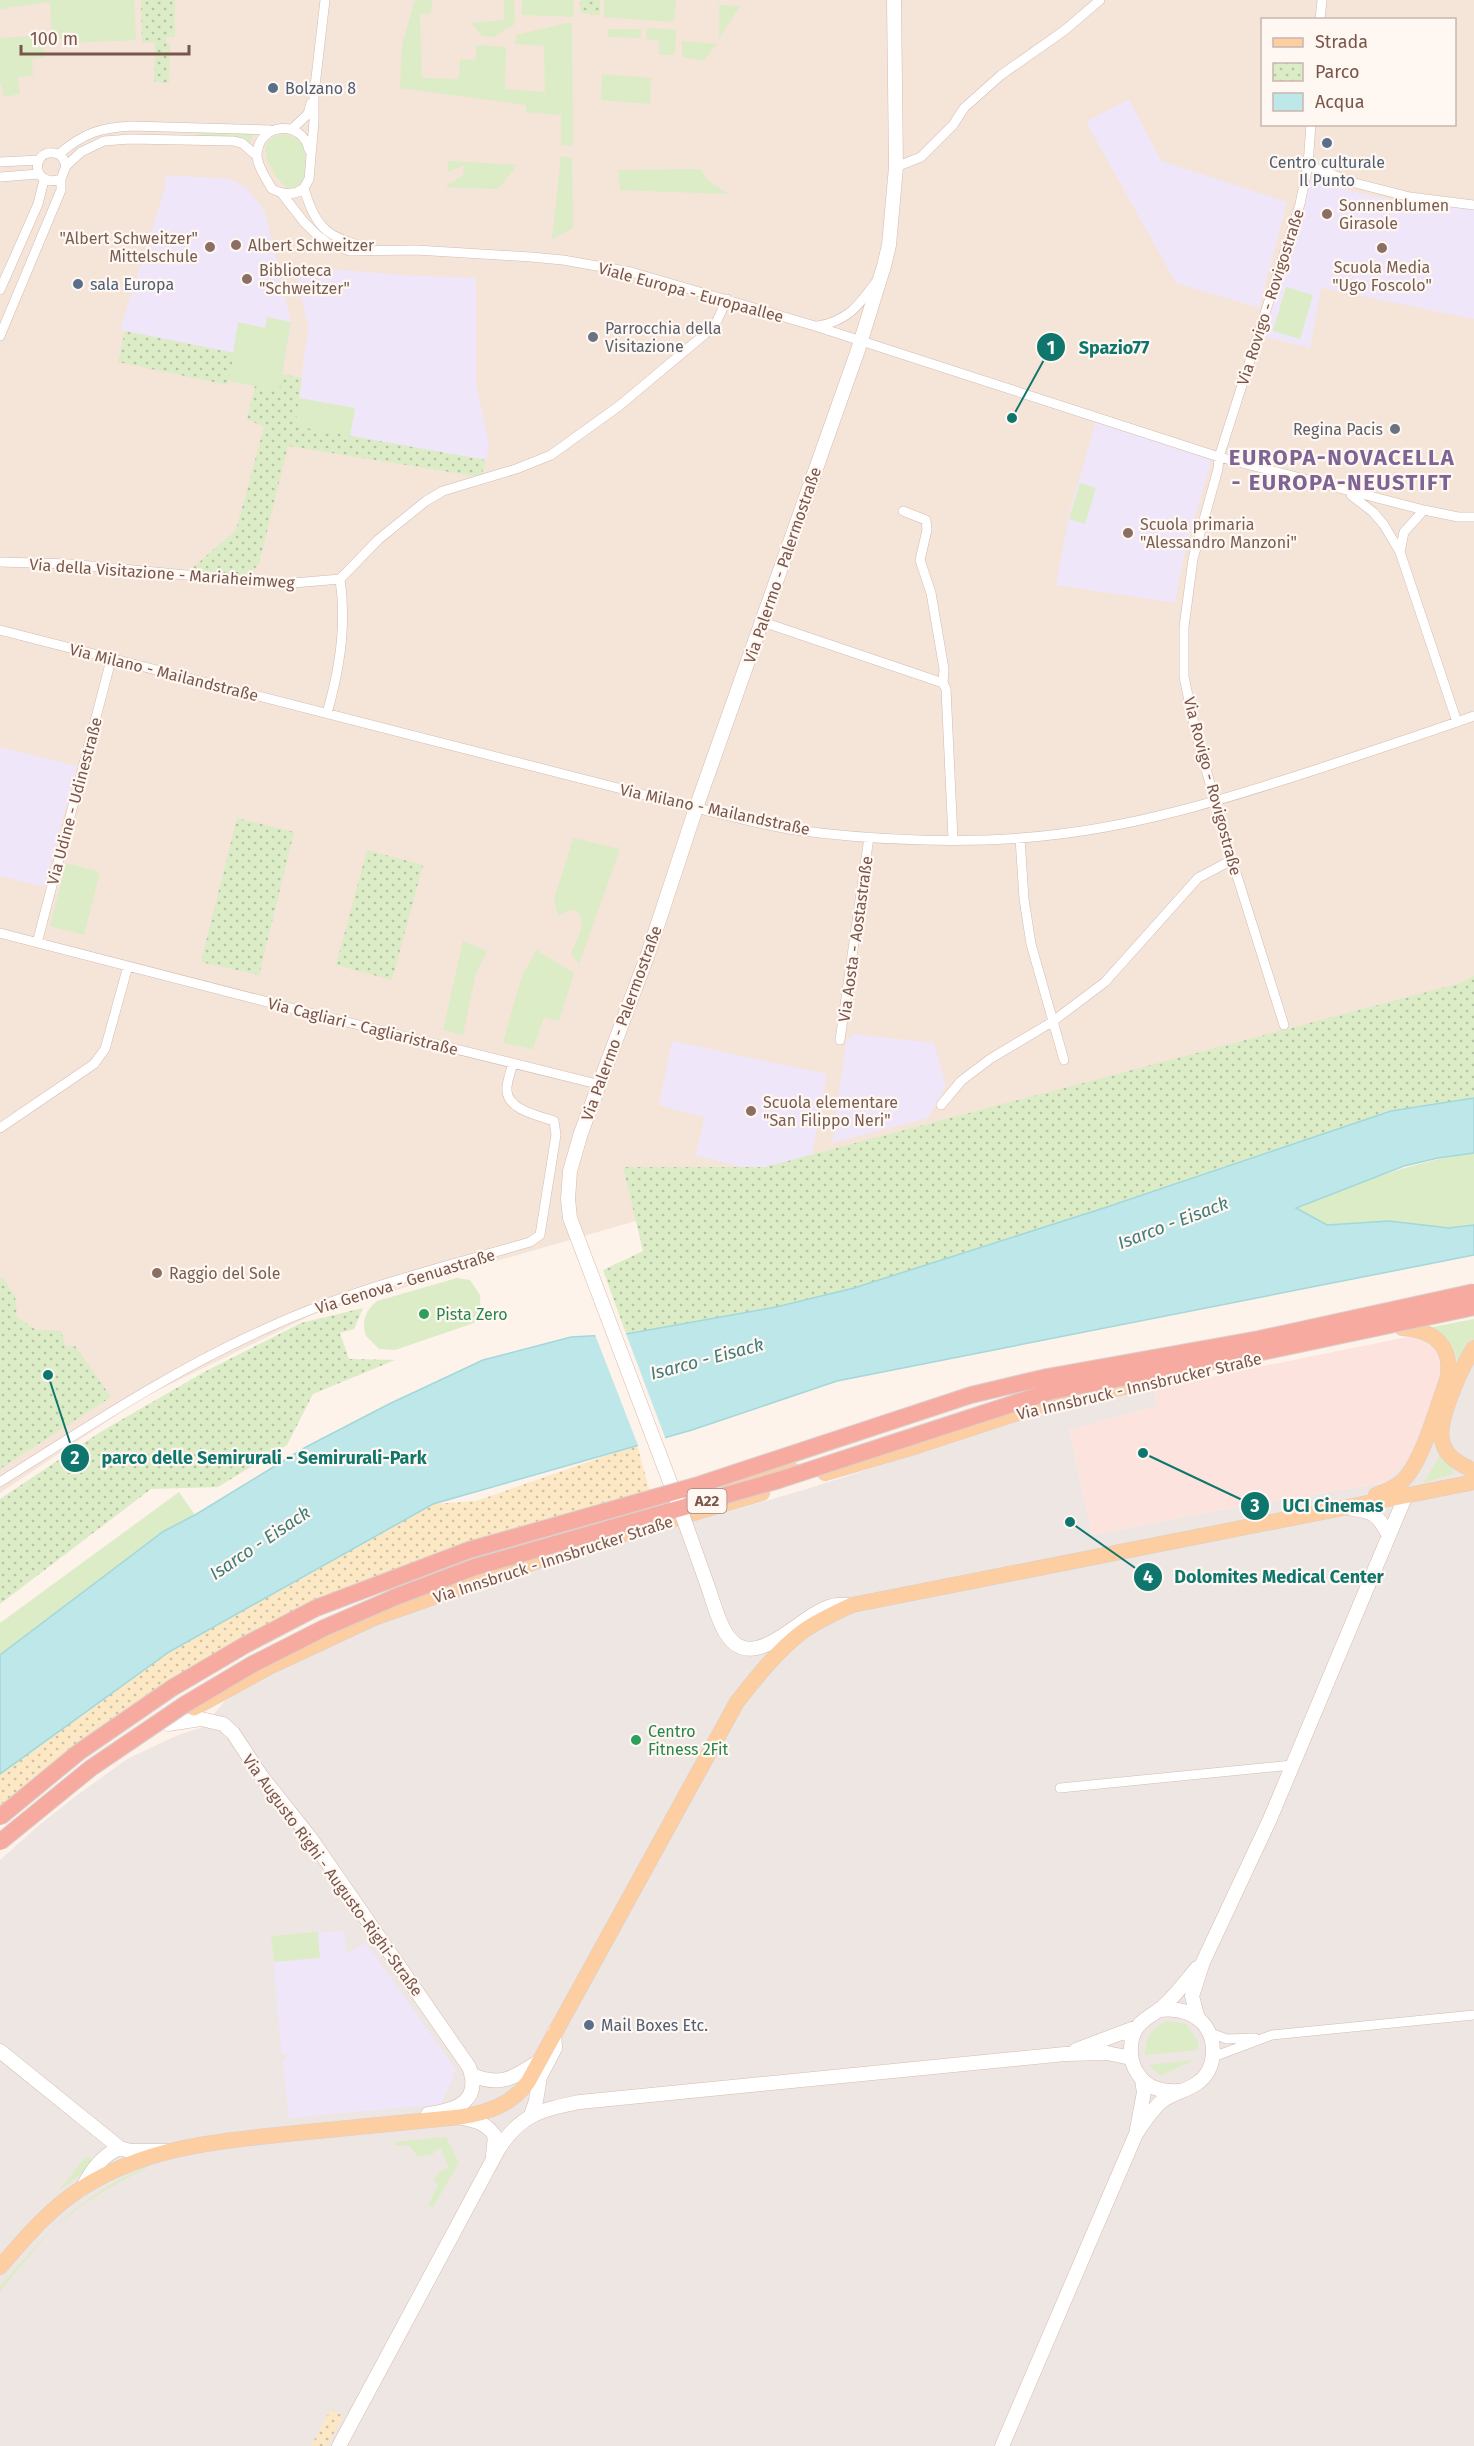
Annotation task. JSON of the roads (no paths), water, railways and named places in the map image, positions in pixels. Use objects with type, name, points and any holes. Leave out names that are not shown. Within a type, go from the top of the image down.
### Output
[{"type":"highway","name":"A22","points":[[0,1817],[79,1752],[172,1688],[246,1645],[316,1608],[469,1550],[695,1486],[971,1395],[1047,1377],[1259,1339],[1474,1292]]},
{"type":"highway","name":"A22","points":[[0,1842],[91,1768],[184,1705],[253,1664],[377,1605],[475,1567],[779,1480],[1052,1391],[1262,1352],[1474,1307]]},
{"type":"main road","name":"Via Palermo - Palermostraße","points":[[852,1605],[832,1606],[757,1650],[738,1645],[723,1629],[585,1260],[570,1218],[568,1199],[570,1171],[597,1084],[648,954],[696,808],[861,342],[881,275],[889,245],[896,167],[894,0]]},
{"type":"main road","name":"Via Innsbruck - Innsbrucker Straße","points":[[0,1849],[23,1828],[89,1777],[168,1724],[268,1667],[374,1618],[569,1550],[917,1446],[1045,1404],[1402,1328],[1474,1315]]},
{"type":"main road","points":[[1345,1508],[1387,1491],[1407,1476],[1423,1444],[1447,1380],[1449,1361],[1444,1349],[1432,1335],[1419,1329],[1402,1328]]},
{"type":"main road","points":[[1474,1348],[1467,1359],[1447,1409],[1442,1435],[1443,1444],[1449,1455],[1474,1471]]},
{"type":"main road","points":[[569,1550],[602,1521],[673,1499],[746,1478],[794,1469],[825,1473]]},
{"type":"main road","points":[[0,2267],[45,2216],[82,2189],[118,2168],[168,2151],[206,2143],[460,2117],[480,2114],[510,2101],[523,2089],[737,1702],[780,1651],[822,1619],[852,1605],[1474,1482]]},
{"type":"main road","points":[[1198,2019],[1192,1996],[1203,1962],[1254,1849],[1262,1838],[1406,1495]]},
{"type":"main road","points":[[1345,1508],[1374,1513],[1381,1520],[1388,1534]]},
{"type":"main road","name":"Via Augusto Righi - Augusto-Righi-Straße","points":[[168,1724],[201,1719],[223,1724],[233,1733],[262,1777],[315,1845],[460,2054],[472,2075]]},
{"type":"main road","points":[[1065,2054],[1137,2027],[1159,2010],[1203,1962]]},
{"type":"main road","points":[[1136,2134],[1154,2109],[1178,2091],[1197,2084],[1206,2074],[1213,2057],[1210,2033],[1198,2019],[1182,2010],[1159,2010]]},
{"type":"main road","points":[[1002,2446],[1136,2134],[1144,2092],[1142,2080],[1131,2058],[1132,2037],[1137,2027]]},
{"type":"main road","points":[[531,2115],[540,2077],[555,2048],[554,2032]]},
{"type":"main road","points":[[0,2051],[120,2148],[130,2151],[143,2149],[168,2151]]},
{"type":"main road","points":[[339,2446],[506,2137],[531,2115],[562,2106],[668,2093],[1065,2054],[1107,2053],[1131,2058]]},
{"type":"main road","points":[[472,2075],[497,2082],[519,2075],[538,2062]]},
{"type":"main road","points":[[395,2123],[404,2117],[444,2112],[460,2104],[472,2091],[474,2080],[472,2075]]},
{"type":"main road","points":[[1142,2080],[1157,2090],[1178,2091]]},
{"type":"main road","points":[[538,2090],[550,2103],[562,2106]]},
{"type":"main road","points":[[460,2117],[485,2124],[495,2136],[490,2165]]},
{"type":"main road","points":[[82,2189],[88,2175],[107,2154],[120,2148]]},
{"type":"street","points":[[0,336],[61,190],[61,179],[66,166],[86,148],[116,140],[233,141],[242,144],[257,156],[272,189],[283,195],[296,194],[304,188],[309,179],[309,148],[314,121],[314,95],[325,0]]},
{"type":"street","points":[[896,167],[921,157],[953,125],[964,108],[1001,75],[1074,22],[1100,0]]},
{"type":"street","points":[[1320,18],[1322,0]]},
{"type":"street","points":[[292,129],[308,114],[314,95]]},
{"type":"street","points":[[59,154],[81,137],[95,130],[131,126],[292,129],[300,133],[309,148]]},
{"type":"street","name":"Via Rovigo - Rovigostraße","points":[[1284,1025],[1232,860],[1197,738],[1184,677],[1184,627],[1193,559],[1219,458],[1300,204],[1308,165],[1311,126]]},
{"type":"street","points":[[257,156],[261,142],[270,130]]},
{"type":"street","points":[[0,290],[38,204],[41,177],[39,160],[44,154],[52,152],[64,159],[66,166]]},
{"type":"street","points":[[0,162],[39,160]]},
{"type":"street","points":[[1308,165],[1351,182],[1410,197],[1474,205]]},
{"type":"street","points":[[0,177],[41,177],[53,182],[61,179]]},
{"type":"street","name":"Viale Europa - Europaallee","points":[[304,188],[315,220],[327,232],[344,242],[374,249]]},
{"type":"street","name":"Viale Europa - Europaallee","points":[[283,195],[304,222],[329,244],[350,251],[374,249],[480,253],[563,260],[632,272],[815,326],[1219,458],[1346,492],[1458,517],[1474,518]]},
{"type":"street","name":"Via Palermo - Palermostraße","points":[[815,326],[832,323],[847,316],[859,305],[881,275]]},
{"type":"street","points":[[327,713],[340,660],[344,602],[340,579],[379,539],[426,501],[443,491],[551,455],[590,428],[705,334],[717,321],[727,299]]},
{"type":"street","points":[[1346,492],[1369,507],[1384,525],[1400,552],[1457,722]]},
{"type":"street","points":[[1400,552],[1404,532],[1424,510]]},
{"type":"street","points":[[903,511],[926,520],[927,530],[920,560],[931,593],[944,669],[953,839]]},
{"type":"street","name":"Via della Visitazione - Mariaheimweg","points":[[0,562],[69,564],[282,585],[340,579]]},
{"type":"street","points":[[763,622],[943,683]]},
{"type":"street","name":"Via Milano - Mailandstraße","points":[[0,630],[696,808],[788,828],[869,837],[1020,838],[1123,824],[1216,802],[1474,716]]},
{"type":"street","name":"Via Udine - Udinestraße","points":[[37,943],[111,660]]},
{"type":"street","name":"Via Aosta - Aostastraße","points":[[840,1040],[869,837]]},
{"type":"street","points":[[1020,838],[1024,899],[1031,944],[1064,1059]]},
{"type":"street","points":[[941,1105],[961,1081],[983,1064],[1052,1022],[1105,982],[1198,878],[1232,860]]},
{"type":"street","name":"Via Cagliari - Cagliaristraße","points":[[0,933],[597,1084]]},
{"type":"street","points":[[0,1128],[94,1064],[105,1049],[128,966]]},
{"type":"street","name":"Via Genova - Genuastraße","points":[[0,1482],[170,1377],[267,1328],[344,1297],[530,1242],[540,1235],[556,1135],[554,1121],[520,1108],[511,1101],[507,1091],[513,1063]]},
{"type":"street","points":[[1060,1788],[1292,1765]]},
{"type":"street","points":[[1210,2033],[1227,2039],[1260,2038],[1474,2014]]},
{"type":"street","points":[[1213,2057],[1260,2038]]},
{"type":"water","name":"Isarco - Eisack","points":[[1474,1098],[1474,1153],[1404,1166],[1296,1208],[1327,1225],[1389,1221],[1449,1228],[1474,1225],[1474,1255],[837,1381],[692,1430],[433,1504],[169,1652],[0,1774],[0,1655],[164,1531],[195,1515],[306,1447],[389,1404],[483,1360],[571,1337],[626,1334],[776,1307],[854,1288],[1104,1208],[1391,1111]]},
{"type":"place","name":"Bolzano 8","points":[[273,88]]},
{"type":"place","name":"Centro culturale Il Punto","points":[[1327,143]]},
{"type":"place","name":"Sonnenblumen Girasole","points":[[1327,214]]},
{"type":"place","name":"Albert Schweitzer","points":[[236,245]]},
{"type":"place","name":"\"Albert Schweitzer\" Mittelschule","points":[[210,247]]},
{"type":"place","name":"Scuola Media \"Ugo Foscolo\"","points":[[1382,248]]},
{"type":"place","name":"Biblioteca \"Schweitzer\"","points":[[247,279]]},
{"type":"place","name":"sala Europa","points":[[78,284]]},
{"type":"place","name":"Parrocchia della Visitazione","points":[[593,337]]},
{"type":"place","name":"Spazio77","points":[[1012,418]]},
{"type":"place","name":"Regina Pacis","points":[[1395,429]]},
{"type":"place","name":"Scuola primaria \"Alessandro Manzoni\"","points":[[1128,533]]},
{"type":"place","name":"Scuola elementare \"San Filippo Neri\"","points":[[751,1111]]},
{"type":"place","name":"Raggio del Sole","points":[[157,1273]]},
{"type":"place","name":"Pista Zero","points":[[424,1314]]},
{"type":"place","name":"parco delle Semirurali - Semirurali-Park","points":[[48,1375]]},
{"type":"place","name":"UCI Cinemas","points":[[1143,1453]]},
{"type":"place","name":"Dolomites Medical Center","points":[[1070,1522]]},
{"type":"place","name":"Centro Fitness 2Fit","points":[[636,1740]]},
{"type":"place","name":"Mail Boxes Etc.","points":[[589,2025]]},
{"type":"district","name":"EUROPA-NOVACELLA - EUROPA-NEUSTIFT","points":[[1342,470]]}]
